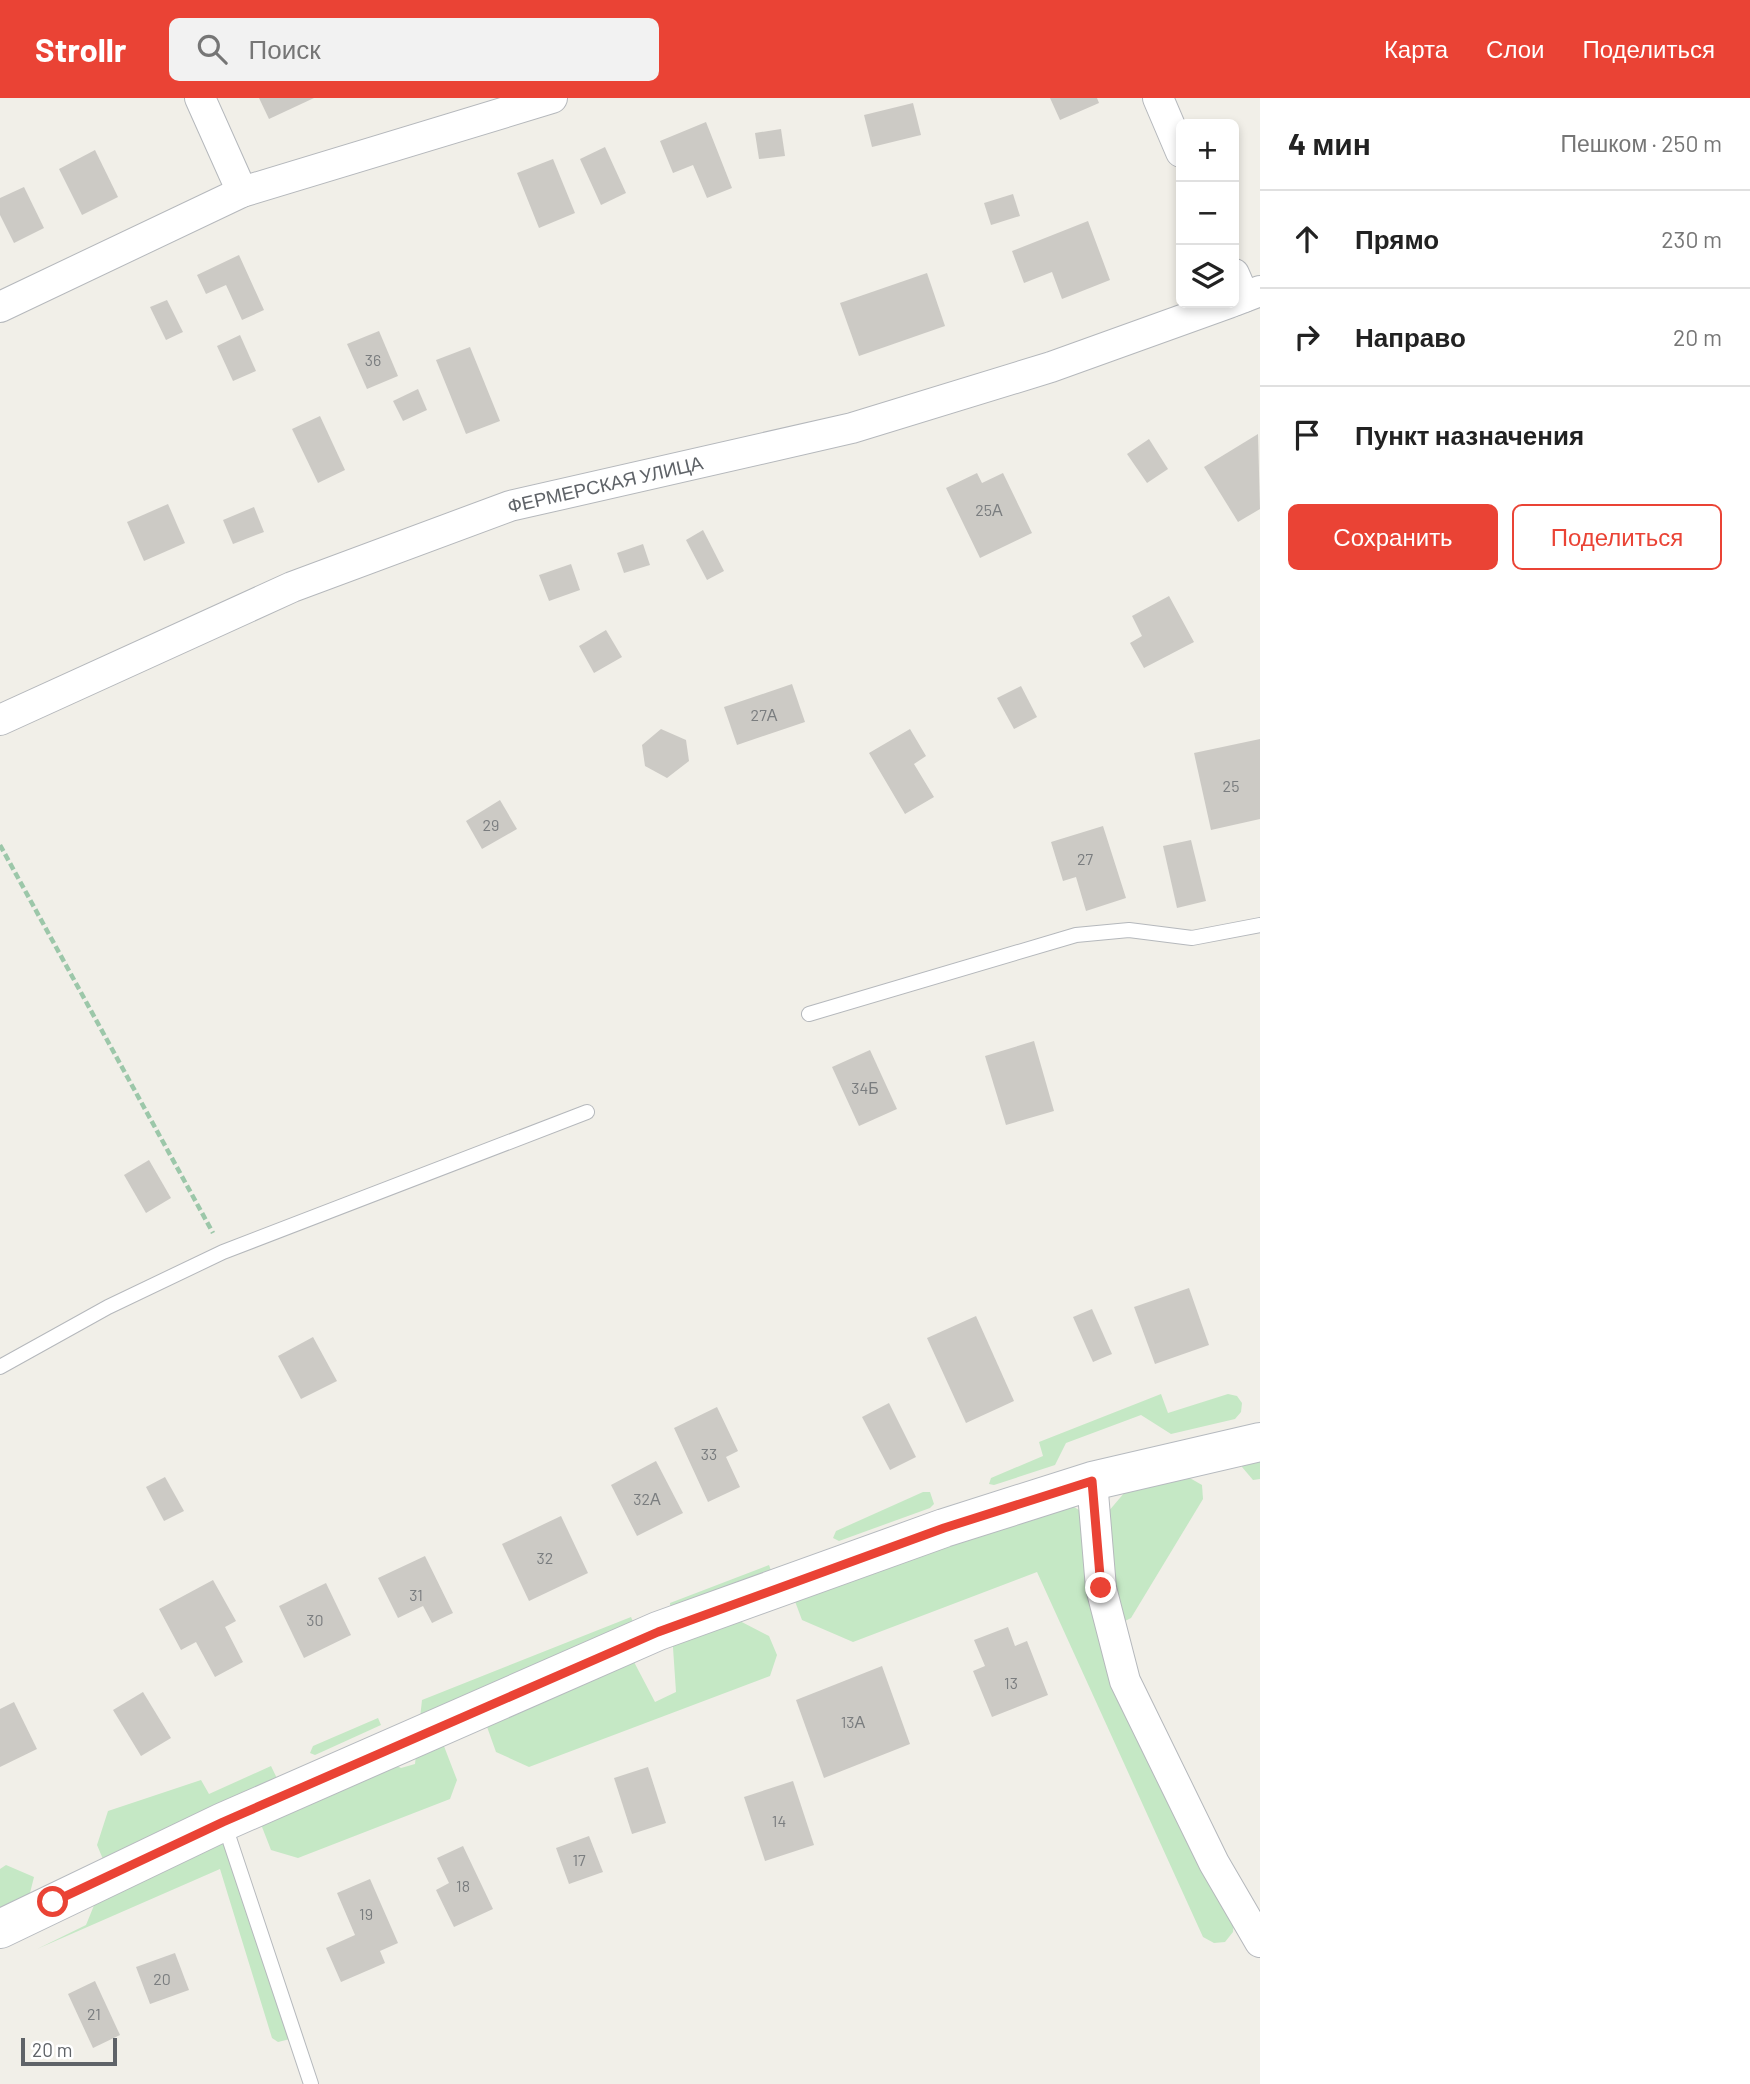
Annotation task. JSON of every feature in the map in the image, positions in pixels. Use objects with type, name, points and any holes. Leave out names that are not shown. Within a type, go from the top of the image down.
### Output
[{"type":"street","points":[[200,98],[242,192]]},
{"type":"street","points":[[0,307],[242,192],[552,98]]},
{"type":"street","points":[[1158,98],[1176,140]]},
{"type":"street","name":"ФЕРМЕРСКАЯ УЛИЦА","points":[[0,720],[292,587],[510,506],[852,428],[1051,367],[1240,293]]},
{"type":"street","points":[[0,1929],[223,1822],[658,1632],[944,1528],[1092,1481],[1260,1442]]},
{"type":"street","points":[[1092,1481],[1101,1588],[1125,1681],[1214,1863],[1260,1942]]},
{"type":"lane","points":[[809,1014],[1076,935],[1129,930],[1192,938],[1260,925]]},
{"type":"lane","points":[[0,1367],[108,1307],[223,1252],[586,1112]]},
{"type":"lane","points":[[223,1822],[311,2084]]},
{"type":"path","points":[[0,845],[223,1252]]},
{"type":"green space","points":[[1161,1394],[1168,1413],[1228,1394],[1237,1396],[1242,1403],[1241,1412],[1235,1419],[1171,1434],[1141,1415],[1066,1443],[1055,1465],[994,1485],[989,1484],[991,1478],[1043,1456],[1039,1442]]},
{"type":"green space","points":[[1260,1452],[1260,1479],[1253,1480],[1242,1467],[1243,1459]]},
{"type":"green space","points":[[1188,1477],[1202,1485],[1203,1499],[1131,1618],[1123,1622],[1118,1616],[1108,1512],[1125,1492]]},
{"type":"green space","points":[[923,1492],[930,1492],[934,1504],[930,1508],[839,1541],[833,1538],[836,1531]]},
{"type":"green space","points":[[1069,1504],[1084,1513],[1095,1587],[1234,1920],[1233,1932],[1225,1942],[1214,1943],[1203,1937],[1037,1572],[853,1642],[802,1620],[793,1596]]},
{"type":"green space","points":[[769,1565],[773,1576],[734,1618],[769,1636],[777,1655],[770,1676],[529,1767],[496,1752],[486,1724],[442,1741],[457,1780],[450,1799],[298,1858],[271,1850],[255,1809],[229,1816],[290,2039],[278,2042],[272,2038],[220,1869],[37,1949],[86,1925],[108,1871],[97,1845],[108,1811],[201,1780],[209,1794],[271,1766],[289,1803],[387,1761],[401,1768],[415,1764],[422,1700],[631,1617],[639,1636],[633,1660],[655,1702],[676,1692],[670,1603]]},
{"type":"green space","points":[[378,1718],[381,1725],[315,1755],[310,1753],[313,1746]]},
{"type":"green space","points":[[6,1865],[34,1877],[27,1905],[0,1919],[0,1869]]},
{"type":"building","points":[[259,98],[314,98],[269,119]]},
{"type":"building","points":[[1050,98],[1097,98],[1099,103],[1060,120]]},
{"type":"building","points":[[913,103],[921,135],[872,147],[864,115]]},
{"type":"building","points":[[706,122],[732,188],[707,198],[693,165],[673,173],[660,141]]},
{"type":"building","points":[[781,129],[785,156],[759,159],[755,133]]},
{"type":"building","points":[[605,147],[626,193],[601,205],[580,159]]},
{"type":"building","points":[[95,150],[118,197],[82,215],[59,169]]},
{"type":"building","points":[[553,159],[575,213],[539,228],[517,173]]},
{"type":"building","points":[[24,187],[44,228],[14,243],[0,215],[0,198]]},
{"type":"building","points":[[1013,194],[1020,216],[991,225],[984,203]]},
{"type":"building","points":[[1088,221],[1110,280],[1062,299],[1052,272],[1024,283],[1012,251]]},
{"type":"building","points":[[239,255],[264,310],[242,320],[226,285],[206,294],[197,275]]},
{"type":"building","points":[[927,273],[945,326],[859,356],[840,303]]},
{"type":"building","points":[[167,300],[183,332],[166,340],[150,307]]},
{"type":"building","points":[[379,331],[398,376],[367,389],[347,344]]},
{"type":"building","points":[[240,335],[256,371],[233,381],[217,346]]},
{"type":"building","points":[[470,347],[500,421],[466,434],[436,360]]},
{"type":"building","points":[[418,389],[427,410],[403,421],[393,401]]},
{"type":"building","points":[[320,416],[345,470],[318,483],[292,429]]},
{"type":"building","points":[[1258,434],[1260,509],[1238,522],[1204,467]]},
{"type":"building","points":[[1149,439],[1168,469],[1147,483],[1127,454]]},
{"type":"building","points":[[977,473],[982,483],[1003,473],[1032,533],[980,558],[946,488]]},
{"type":"building","points":[[168,504],[185,543],[144,561],[127,522]]},
{"type":"building","points":[[254,507],[264,532],[233,544],[223,520]]},
{"type":"building","points":[[703,530],[724,571],[707,580],[686,540]]},
{"type":"building","points":[[643,544],[650,565],[624,573],[617,553]]},
{"type":"building","points":[[571,564],[580,590],[549,601],[539,575]]},
{"type":"building","points":[[1169,596],[1194,642],[1144,668],[1130,643],[1142,636],[1132,616]]},
{"type":"building","points":[[606,630],[622,657],[594,673],[579,646]]},
{"type":"building","points":[[792,684],[805,722],[737,745],[724,707]]},
{"type":"building","points":[[1021,686],[1037,717],[1014,729],[997,698]]},
{"type":"building","points":[[661,729],[686,740],[689,761],[667,778],[645,766],[642,745]]},
{"type":"building","points":[[910,729],[926,756],[914,764],[934,797],[905,814],[869,753]]},
{"type":"building","points":[[1260,739],[1260,819],[1211,830],[1194,753]]},
{"type":"building","points":[[500,800],[517,829],[482,849],[466,821]]},
{"type":"building","points":[[1103,826],[1126,898],[1086,911],[1076,877],[1063,881],[1051,842]]},
{"type":"building","points":[[1191,840],[1206,901],[1177,908],[1163,846]]},
{"type":"building","points":[[1034,1041],[1054,1111],[1006,1125],[985,1056]]},
{"type":"building","points":[[870,1050],[897,1109],[859,1126],[832,1067]]},
{"type":"building","points":[[149,1160],[171,1198],[146,1213],[124,1175]]},
{"type":"building","points":[[1189,1288],[1209,1345],[1155,1364],[1134,1307]]},
{"type":"building","points":[[1092,1309],[1112,1354],[1093,1362],[1073,1317]]},
{"type":"building","points":[[976,1316],[1014,1401],[966,1423],[927,1338]]},
{"type":"building","points":[[313,1337],[337,1381],[301,1399],[278,1356]]},
{"type":"building","points":[[889,1403],[916,1457],[890,1470],[862,1417]]},
{"type":"building","points":[[717,1407],[738,1451],[726,1457],[740,1487],[708,1502],[674,1428]]},
{"type":"building","points":[[656,1461],[683,1513],[637,1536],[611,1485]]},
{"type":"building","points":[[165,1477],[184,1511],[164,1521],[146,1487]]},
{"type":"building","points":[[561,1516],[588,1573],[529,1601],[502,1544]]},
{"type":"building","points":[[425,1556],[453,1613],[432,1623],[423,1606],[398,1618],[378,1578]]},
{"type":"building","points":[[213,1580],[236,1621],[225,1627],[243,1662],[215,1677],[196,1642],[181,1650],[159,1609]]},
{"type":"building","points":[[326,1583],[351,1635],[304,1658],[279,1606]]},
{"type":"building","points":[[1008,1627],[1015,1646],[1027,1641],[1048,1695],[992,1717],[973,1671],[985,1666],[974,1640]]},
{"type":"building","points":[[882,1666],[910,1744],[824,1778],[796,1700]]},
{"type":"building","points":[[143,1692],[171,1738],[141,1756],[113,1710]]},
{"type":"building","points":[[14,1702],[37,1749],[0,1767],[0,1709]]},
{"type":"building","points":[[648,1767],[666,1823],[632,1834],[614,1778]]},
{"type":"building","points":[[793,1781],[814,1845],[765,1861],[744,1797]]},
{"type":"building","points":[[589,1836],[603,1872],[569,1884],[556,1848]]},
{"type":"building","points":[[463,1846],[493,1909],[454,1927],[436,1890],[449,1883],[437,1858]]},
{"type":"building","points":[[370,1879],[398,1943],[380,1951],[385,1963],[341,1982],[326,1948],[355,1935],[337,1893]]},
{"type":"building","points":[[175,1953],[189,1990],[150,2004],[136,1967]]},
{"type":"building","points":[[95,1981],[120,2035],[93,2048],[68,1994]]},
{"type":"route","points":[[53,1902],[223,1822],[658,1632],[944,1528],[1092,1481],[1101,1588]]}]
